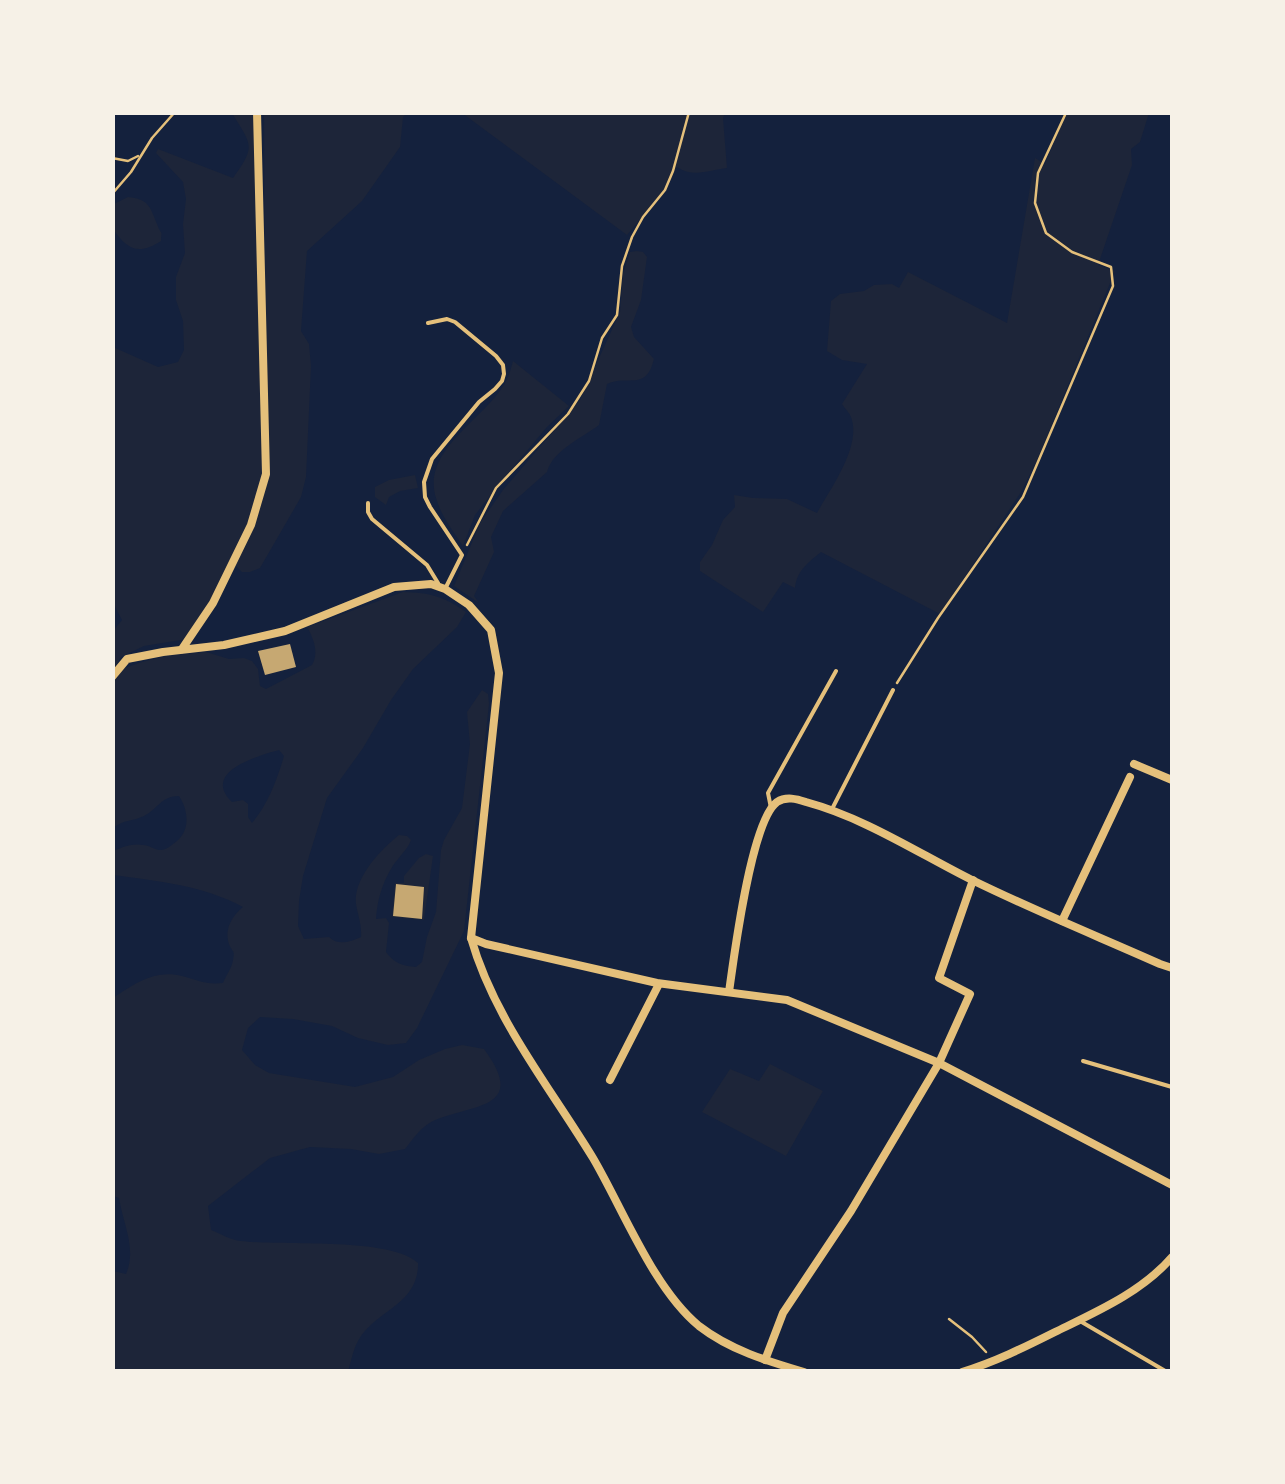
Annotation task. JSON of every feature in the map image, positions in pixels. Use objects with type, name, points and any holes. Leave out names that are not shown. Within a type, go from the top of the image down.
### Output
[{"type":"street","points":[[182,649],[213,603],[251,525],[266,474],[257,112]]},
{"type":"street","points":[[112,678],[127,659],[224,645],[285,630],[394,587],[431,584],[469,604],[491,630],[499,673],[471,938],[480,970],[675,1300],[698,1325],[728,1344],[804,1372]]},
{"type":"street","points":[[1134,764],[1172,780]]},
{"type":"street","points":[[1062,920],[1130,777]]},
{"type":"street","points":[[729,992],[759,832],[772,808],[788,798],[865,824],[973,880],[1172,968]]},
{"type":"street","points":[[754,1372],[783,1314],[939,1063],[970,994],[939,978],[973,880]]},
{"type":"street","points":[[471,938],[659,984],[787,1000],[939,1063],[1172,1185]]},
{"type":"street","points":[[610,1080],[659,984]]},
{"type":"street","points":[[962,1372],[1079,1320],[1149,1280],[1172,1257]]},
{"type":"lane","points":[[368,503],[372,519],[428,566],[442,588],[462,556],[430,507],[424,482],[432,459],[479,402],[502,381],[503,365],[455,322],[428,322]]},
{"type":"lane","points":[[772,808],[768,792],[836,671]]},
{"type":"lane","points":[[831,811],[893,690]]},
{"type":"lane","points":[[1083,1061],[1172,1087]]},
{"type":"lane","points":[[1079,1320],[1167,1372]]},
{"type":"path","points":[[112,194],[175,112]]},
{"type":"path","points":[[462,556],[496,488],[568,414],[590,380],[602,338],[617,315],[622,266],[632,237],[665,190],[688,112]]},
{"type":"path","points":[[893,690],[1023,497],[1114,286],[1111,267],[1072,252],[1046,233],[1035,202],[1038,173],[1064,115]]},
{"type":"path","points":[[112,158],[128,161],[140,156]]},
{"type":"path","points":[[949,1319],[994,1361]]},
{"type":"shaded area","points":[[232,113],[254,113],[266,471],[249,525],[212,603],[187,639],[144,646],[121,657],[113,671],[113,631],[122,620],[112,601],[113,347],[158,367],[178,362],[184,350],[176,277],[185,253],[186,199],[183,182],[156,153],[158,149],[233,178],[249,145]]},
{"type":"shaded area","points":[[264,113],[407,113],[403,117],[400,147],[362,201],[307,251],[301,331],[309,344],[311,366],[306,477],[301,497],[260,568],[242,572],[235,565],[269,475]]},
{"type":"shaded area","points":[[462,113],[725,113],[727,168],[695,173],[677,167],[663,192],[627,235]]},
{"type":"shaded area","points":[[1066,113],[1149,113],[1140,142],[1131,149],[1132,165],[1098,265],[1115,271],[1021,492],[940,614],[821,552],[801,572],[795,588],[783,582],[763,612],[700,571],[700,562],[723,520],[735,507],[734,495],[787,499],[817,513],[843,467],[853,428],[842,404],[867,364],[842,360],[827,351],[831,301],[840,294],[864,291],[874,285],[892,284],[899,288],[908,272],[1007,323],[1035,158],[1045,164]]},
{"type":"shaded area","points":[[128,197],[148,205],[161,233],[161,241],[153,246],[128,246],[113,229],[114,204]]},
{"type":"shaded area","points":[[630,252],[647,257],[641,300],[631,327],[634,337],[654,359],[651,369],[641,379],[607,384],[599,425],[562,451],[547,472],[503,511],[491,537],[494,552],[474,596],[479,603],[454,586],[480,523],[580,400],[620,312],[623,274]]},
{"type":"shaded area","points":[[513,361],[569,406],[475,515],[463,546],[436,498],[434,481],[438,465],[457,436],[496,396]]},
{"type":"shaded area","points":[[415,475],[418,488],[400,491],[389,497],[386,505],[375,497],[375,487]]},
{"type":"shaded area","points":[[403,592],[436,596],[466,612],[457,627],[413,669],[327,798],[303,876],[298,926],[304,939],[329,937],[344,942],[361,937],[356,904],[359,885],[384,849],[399,835],[407,836],[411,840],[383,887],[376,919],[386,918],[389,923],[386,952],[392,959],[411,967],[422,962],[436,912],[441,850],[462,808],[470,744],[467,712],[482,690],[488,694],[489,704],[464,931],[406,1043],[388,1045],[358,1038],[332,1026],[260,1017],[248,1028],[242,1050],[269,1073],[355,1087],[393,1077],[419,1060],[462,1045],[484,1049],[501,1084],[490,1102],[429,1124],[405,1149],[379,1154],[310,1147],[270,1158],[208,1206],[211,1230],[234,1239],[384,1249],[418,1263],[411,1289],[366,1330],[356,1345],[348,1371],[113,1371],[113,1271],[126,1274],[130,1255],[119,1198],[113,1196],[113,998],[154,976],[172,974],[223,983],[234,957],[228,928],[243,907],[195,889],[113,875],[113,851],[135,845],[165,849],[183,834],[187,821],[179,796],[113,828],[113,684],[122,669],[142,662],[206,652],[252,661],[258,669],[260,686],[266,689],[312,665],[315,646],[307,627]],"holes":[[[279,750],[284,756],[263,808],[252,823],[248,804],[243,800],[232,802],[223,782],[227,774],[246,761]]]},
{"type":"shaded area","points":[[426,854],[433,856],[424,920],[392,917],[395,883],[404,883],[404,876]]},
{"type":"shaded area","points":[[770,1064],[823,1091],[786,1156],[702,1112],[730,1069],[759,1081]]},
{"type":"building","points":[[290,644],[296,667],[265,675],[258,651]]},
{"type":"building","points":[[396,884],[424,887],[422,919],[393,916]]}]
